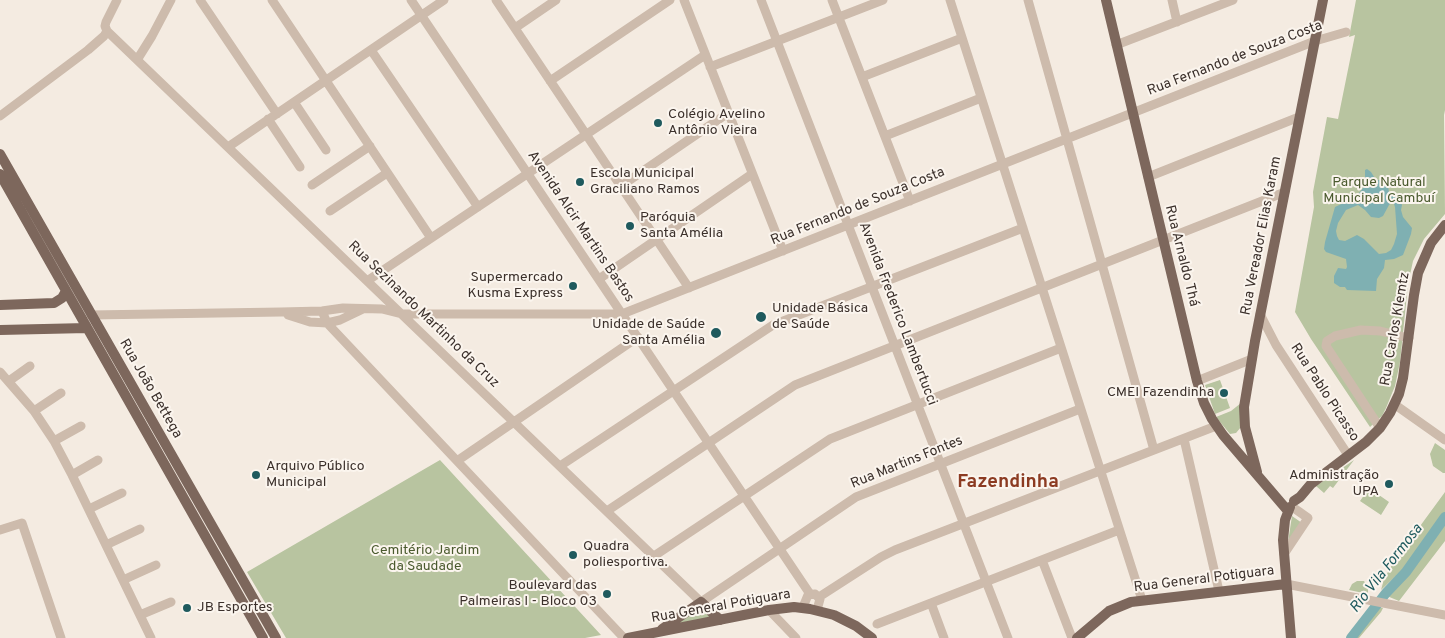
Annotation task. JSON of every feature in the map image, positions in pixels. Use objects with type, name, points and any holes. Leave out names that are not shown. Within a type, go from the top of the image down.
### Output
[{"type":"main road","name":"Rua Arnaldo Thá","points":[[1106,0],[1197,381],[1204,403],[1223,435],[1276,497],[1287,500],[1291,506]]},
{"type":"main road","name":"Rua Vereador Elias Karam","points":[[1258,476],[1245,427],[1244,406],[1260,314],[1323,0]]},
{"type":"main road","name":"Rua João Bettega","points":[[0,154],[66,291],[87,328],[102,344]]},
{"type":"main road","name":"Rua João Bettega","points":[[0,174],[91,315],[102,344],[196,508],[263,638]]},
{"type":"main road","name":"Rua Carlos Klemtz","points":[[1291,506],[1311,484],[1366,442],[1380,428],[1394,404],[1403,378],[1415,288],[1421,263],[1431,243],[1445,225]]},
{"type":"main road","points":[[0,305],[54,303],[62,298],[66,291]]},
{"type":"main road","points":[[0,330],[87,328]]},
{"type":"main road","points":[[1223,435],[1236,436],[1245,427]]},
{"type":"main road","points":[[1291,506],[1284,533],[1291,638]]},
{"type":"main road","name":"Rua João Bettega","points":[[202,519],[276,638]]},
{"type":"main road","name":"Rua General Potiguara","points":[[1077,638],[1109,611],[1124,604],[1142,600],[1286,584]]},
{"type":"main road","name":"Rua Sezinando Martinho da Cruz","points":[[702,602],[720,620]]},
{"type":"main road","name":"Rua Martins Fontes","points":[[657,632],[702,602]]},
{"type":"main road","name":"Rua General Potiguara","points":[[628,638],[769,610],[802,607],[834,615],[850,622],[872,638]]},
{"type":"street","points":[[0,116],[104,36],[107,31],[106,22],[117,0]]},
{"type":"street","points":[[137,60],[171,0]]},
{"type":"street","points":[[200,0],[276,114]]},
{"type":"street","points":[[272,0],[431,238]]},
{"type":"street","name":"Avenida Alcir Martins Bastos","points":[[411,0],[744,496],[815,596]]},
{"type":"street","points":[[228,147],[444,0]]},
{"type":"street","points":[[496,0],[689,288]]},
{"type":"street","points":[[515,28],[556,0]]},
{"type":"street","points":[[550,81],[670,0]]},
{"type":"street","points":[[684,0],[783,251]]},
{"type":"street","name":"Avenida Frederico Lambertucci","points":[[761,0],[1007,638]]},
{"type":"street","points":[[832,0],[910,201]]},
{"type":"street","points":[[710,68],[883,0]]},
{"type":"street","points":[[950,0],[1142,600]]},
{"type":"street","points":[[1028,0],[1154,450]]},
{"type":"street","points":[[1172,0],[1177,22]]},
{"type":"street","points":[[1116,45],[1233,0]]},
{"type":"street","name":"Rua Sezinando Martinho da Cruz","points":[[107,31],[702,602]]},
{"type":"street","name":"Rua Fernando de Souza Costa","points":[[91,315],[322,311],[343,308],[382,309],[402,314],[622,314],[1315,41],[1346,32]]},
{"type":"street","points":[[862,77],[962,38]]},
{"type":"street","points":[[371,50],[478,206]]},
{"type":"street","points":[[367,281],[706,55]]},
{"type":"street","points":[[885,136],[981,98]]},
{"type":"street","points":[[294,102],[326,150]]},
{"type":"street","points":[[621,186],[728,113]]},
{"type":"street","points":[[1148,177],[1300,117]]},
{"type":"street","points":[[268,120],[300,167]]},
{"type":"street","points":[[312,185],[370,146]]},
{"type":"street","points":[[330,211],[387,172]]},
{"type":"street","points":[[599,279],[752,174]]},
{"type":"street","points":[[607,511],[795,385],[1285,192]]},
{"type":"street","points":[[560,466],[774,325],[1023,228]]},
{"type":"street","name":"Rua Fernando de Souza Costa","points":[[281,312],[310,322],[327,323],[340,320],[363,309]]},
{"type":"street","points":[[322,311],[327,323],[624,638]]},
{"type":"street","name":"Rua Pablo Picasso","points":[[1260,314],[1276,345],[1348,455]]},
{"type":"street","points":[[1380,428],[1326,346],[1326,341],[1335,336],[1361,330],[1380,331],[1409,338]]},
{"type":"street","points":[[457,461],[638,337]]},
{"type":"street","name":"Rua Pablo Picasso","points":[[1255,341],[1266,337],[1276,345]]},
{"type":"street","points":[[654,556],[830,438],[1061,348]]},
{"type":"street","points":[[1197,381],[1252,359]]},
{"type":"street","points":[[9,381],[30,366]]},
{"type":"street","points":[[0,372],[34,411],[54,441],[152,638]]},
{"type":"street","points":[[34,411],[61,393]]},
{"type":"street","points":[[1394,404],[1445,440]]},
{"type":"street","name":"Rua Martins Fontes","points":[[702,602],[856,497],[1080,409]]},
{"type":"street","points":[[54,441],[81,426]]},
{"type":"street","points":[[802,607],[806,598],[815,596],[890,552],[1216,426]]},
{"type":"street","points":[[1184,438],[1219,591]]},
{"type":"street","points":[[72,475],[98,460]]},
{"type":"street","points":[[89,509],[122,493]]},
{"type":"street","points":[[1284,554],[1308,518],[1291,506]]},
{"type":"street","points":[[0,530],[22,523],[60,638]]},
{"type":"street","points":[[106,545],[140,530]]},
{"type":"street","points":[[877,624],[1119,530]]},
{"type":"street","points":[[1042,560],[1072,638]]},
{"type":"street","points":[[123,580],[156,565]]},
{"type":"street","points":[[1286,584],[1444,614]]},
{"type":"street","points":[[815,596],[820,603],[817,610]]},
{"type":"street","points":[[140,615],[171,602]]},
{"type":"street","points":[[931,603],[944,638]]},
{"type":"street","points":[[769,610],[791,637]]},
{"type":"green space","name":"Parque Natural Municipal Cambuí","points":[[1356,0],[1445,0],[1445,214],[1424,239],[1413,261],[1408,284],[1400,362],[1395,386],[1382,416],[1370,427],[1295,312],[1314,207],[1313,192],[1327,117],[1338,119],[1355,35],[1349,37]]},
{"type":"green space","points":[[1220,380],[1230,408],[1215,414],[1205,385]]},
{"type":"green space","points":[[1241,403],[1241,427],[1236,433],[1230,434],[1216,417],[1231,411]]},
{"type":"green space","points":[[1435,443],[1445,450],[1445,473],[1433,466],[1430,454]]},
{"type":"green space","name":"Cemitério Jardim da Saudade","points":[[440,460],[601,635],[585,638],[286,638],[247,572]]},
{"type":"green space","points":[[1354,460],[1333,488],[1330,486],[1324,493],[1316,486]]},
{"type":"green space","points":[[1369,488],[1389,502],[1381,515],[1360,501]]},
{"type":"green space","points":[[1445,492],[1445,513],[1402,570],[1381,590],[1384,579],[1393,563]]},
{"type":"green space","points":[[1292,516],[1302,523],[1288,542]]},
{"type":"green space","points":[[1445,522],[1445,541],[1399,601],[1387,596],[1423,554]]},
{"type":"green space","points":[[1357,581],[1364,581],[1368,587],[1368,594],[1349,590],[1352,584]]},
{"type":"green space","points":[[701,607],[711,618],[677,624]]},
{"type":"green space","points":[[1378,607],[1383,608],[1381,612],[1359,638],[1353,638]]},
{"type":"water","points":[[1367,169],[1371,172],[1376,180],[1382,180],[1387,177],[1389,193],[1394,197],[1400,198],[1403,217],[1412,228],[1403,255],[1385,260],[1384,268],[1377,279],[1376,291],[1347,290],[1345,287],[1340,287],[1334,283],[1334,276],[1338,268],[1346,269],[1347,267],[1346,259],[1326,252],[1324,249],[1335,207],[1350,200],[1360,192],[1365,185],[1365,170]],"holes":[[[1391,203],[1394,204],[1397,234],[1391,250],[1379,254],[1364,239],[1357,235],[1345,241],[1339,240],[1336,231],[1338,223],[1346,210],[1358,205],[1371,217],[1379,218],[1383,216]]]},
{"type":"waterway","name":"Rio Vila Formosa","points":[[1351,638],[1386,593],[1406,572],[1445,517]]},
{"type":"place","name":"Colégio Avelino Antônio Vieira","points":[[658,123]]},
{"type":"place","name":"Escola Municipal Graciliano Ramos","points":[[580,182]]},
{"type":"place","name":"Paróquia Santa Amélia","points":[[630,226]]},
{"type":"place","name":"Supermercado Kusma Express","points":[[573,286]]},
{"type":"place","name":"Unidade Básica de Saúde","points":[[761,317]]},
{"type":"place","name":"Unidade de Saúde Santa Amélia","points":[[716,333]]},
{"type":"place","name":"CMEI Fazendinha","points":[[1224,393]]},
{"type":"place","name":"Arquivo Público Municipal","points":[[256,475]]},
{"type":"place","name":"Administração UPA","points":[[1389,484]]},
{"type":"place","name":"Quadra poliesportiva.","points":[[573,555]]},
{"type":"place","name":"Boulevard das Palmeiras I - Bloco 03","points":[[607,594]]},
{"type":"place","name":"JB Esportes","points":[[187,608]]},
{"type":"district","name":"Fazendinha","points":[[1008,483]]}]
